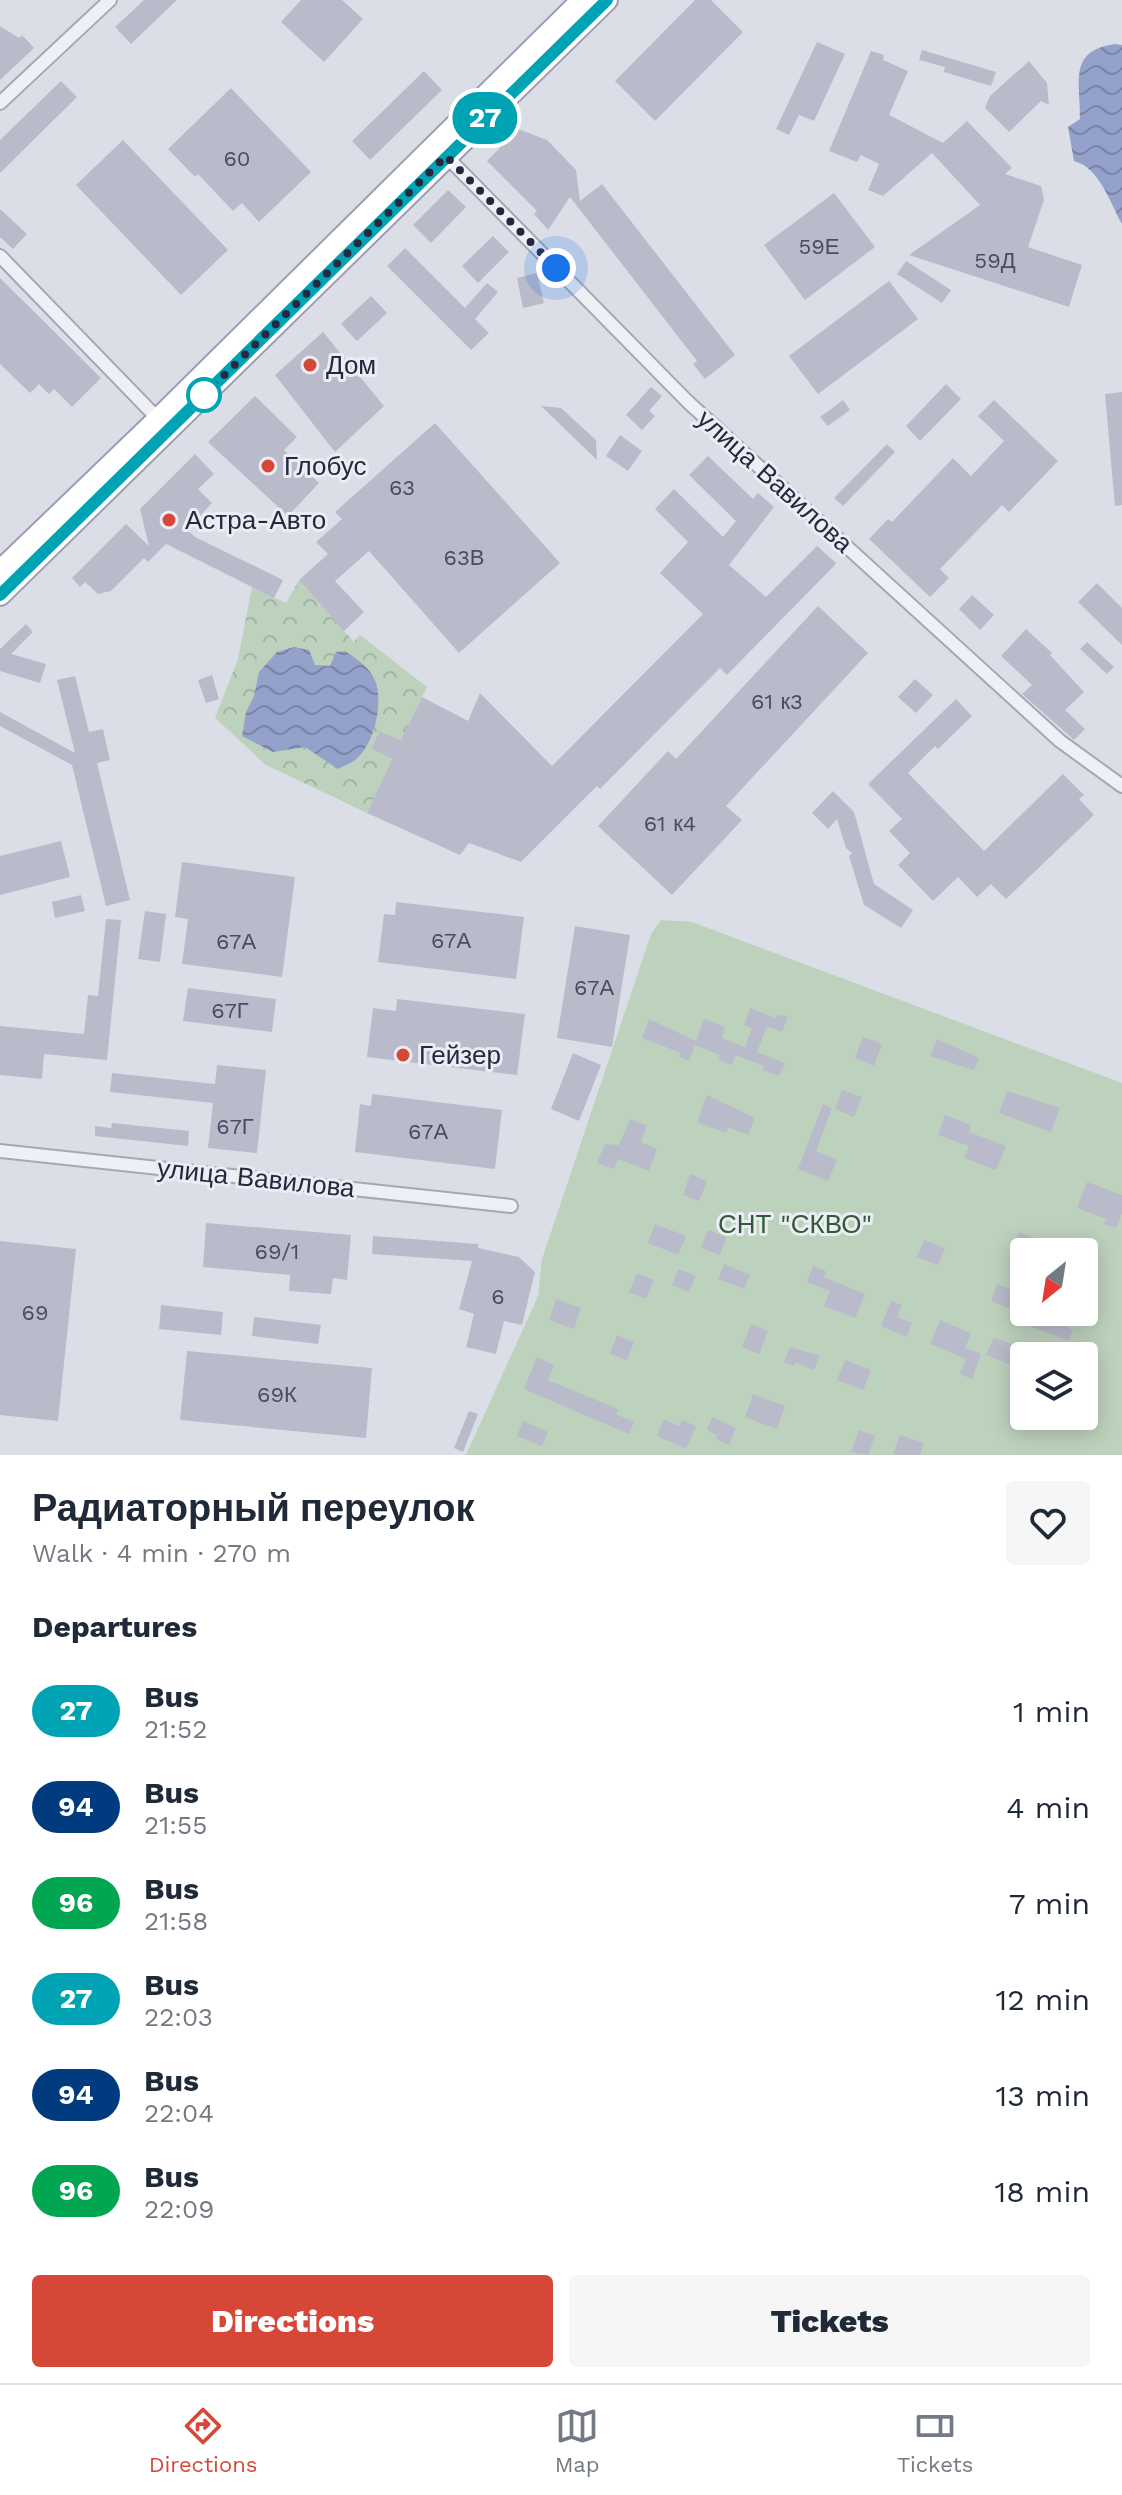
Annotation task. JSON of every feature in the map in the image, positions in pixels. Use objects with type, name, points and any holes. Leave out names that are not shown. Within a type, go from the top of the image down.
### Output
[{"type":"main road","points":[[0,595],[582,0]]},
{"type":"main road","points":[[0,571],[164,425],[607,0]]},
{"type":"street","points":[[0,103],[110,0]]},
{"type":"street","name":"улица Вавилова","points":[[446,156],[688,402],[1060,741],[1122,786]]},
{"type":"street","points":[[0,256],[164,425]]},
{"type":"street","name":"улица Вавилова","points":[[0,1151],[511,1206]]},
{"type":"green space","points":[[299,580],[354,642],[360,635],[427,687],[401,740],[381,731],[371,747],[392,759],[367,813],[266,765],[215,718],[238,659],[252,587],[286,603]]},
{"type":"green space","name":"СНТ \"СКВО\"","points":[[661,920],[692,922],[1122,1083],[1122,1455],[466,1455],[538,1296],[542,1259],[651,934]]},
{"type":"water","points":[[1115,44],[1122,45],[1122,224],[1097,178],[1074,161],[1068,127],[1080,119],[1079,81],[1083,61],[1089,53]]},
{"type":"water","points":[[294,647],[309,650],[315,665],[330,666],[336,652],[345,651],[367,668],[376,683],[378,702],[372,735],[355,760],[338,769],[305,747],[273,752],[242,736],[259,672],[277,652]]},
{"type":"building","points":[[144,0],[177,0],[131,44],[115,27]]},
{"type":"building","points":[[301,0],[342,0],[363,19],[324,62],[281,22]]},
{"type":"building","points":[[695,0],[711,0],[743,32],[655,121],[615,81]]},
{"type":"building","points":[[0,26],[19,38],[22,35],[34,48],[0,80]]},
{"type":"building","points":[[817,42],[845,54],[814,121],[799,115],[789,135],[776,129]]},
{"type":"building","points":[[922,50],[996,72],[991,86],[944,72],[945,67],[919,60]]},
{"type":"building","points":[[871,51],[884,55],[883,60],[908,71],[889,115],[943,143],[967,121],[1012,168],[1005,174],[1041,186],[1044,200],[1028,247],[1082,265],[1069,307],[909,255],[980,205],[932,153],[883,196],[868,190],[879,164],[861,155],[857,162],[829,151]]},
{"type":"building","points":[[1029,61],[1047,83],[1049,105],[1041,101],[1009,132],[985,108],[990,96]]},
{"type":"building","points":[[424,71],[442,90],[370,160],[352,141]]},
{"type":"building","points":[[61,81],[77,97],[0,173],[0,140]]},
{"type":"building","points":[[231,88],[311,172],[259,222],[242,203],[233,211],[198,174],[195,177],[168,149]]},
{"type":"building","points":[[518,129],[547,140],[576,170],[580,201],[602,184],[735,355],[705,379],[693,364],[697,361],[570,197],[548,230],[534,214],[537,211],[487,161]]},
{"type":"building","points":[[123,140],[228,250],[181,295],[76,185]]},
{"type":"building","points":[[448,190],[466,207],[431,243],[413,225]]},
{"type":"building","points":[[834,193],[875,247],[805,300],[764,245]]},
{"type":"building","points":[[0,209],[27,234],[13,249],[0,237]]},
{"type":"building","points":[[493,236],[509,252],[478,283],[462,266]]},
{"type":"building","points":[[405,248],[465,308],[487,283],[498,292],[475,319],[489,333],[471,350],[387,266]]},
{"type":"building","points":[[906,261],[951,290],[942,303],[897,274]]},
{"type":"building","points":[[537,273],[544,303],[523,308],[517,278]]},
{"type":"building","points":[[0,278],[101,378],[72,407],[54,389],[49,394],[39,384],[30,393],[0,364]]},
{"type":"building","points":[[889,281],[918,319],[818,394],[789,356]]},
{"type":"building","points":[[371,296],[387,313],[357,341],[341,324]]},
{"type":"building","points":[[323,332],[384,406],[335,452],[275,375]]},
{"type":"building","points":[[946,384],[961,399],[920,441],[906,426]]},
{"type":"building","points":[[651,387],[662,396],[649,411],[655,416],[642,430],[626,415]]},
{"type":"building","points":[[1122,392],[1122,505],[1115,506],[1105,394]]},
{"type":"building","name":"Глобус","points":[[255,396],[297,437],[284,450],[319,483],[288,516],[208,442]]},
{"type":"building","points":[[843,400],[850,410],[828,426],[820,417]]},
{"type":"building","points":[[994,400],[1058,461],[1009,512],[1002,505],[940,569],[949,578],[930,597],[869,539],[888,519],[892,522],[953,458],[971,476],[1004,441],[978,416]]},
{"type":"building","points":[[541,406],[561,408],[596,440],[597,460]]},
{"type":"building","points":[[435,423],[560,563],[459,653],[369,551],[335,581],[364,612],[344,631],[299,580],[328,554],[316,542],[342,519],[335,512]]},
{"type":"building","points":[[620,435],[642,451],[628,471],[606,456]]},
{"type":"building","points":[[887,444],[895,452],[843,506],[834,498]]},
{"type":"building","name":"Астра-Авто","points":[[195,454],[214,474],[198,489],[212,503],[187,530],[195,537],[283,580],[274,598],[166,544],[148,562],[144,558],[111,591],[98,594],[85,582],[80,587],[72,578],[126,524],[149,546],[140,509]]},
{"type":"building","points":[[708,456],[753,499],[758,493],[774,507],[729,565],[766,597],[817,546],[836,563],[833,567],[727,675],[720,668],[600,789],[597,786],[521,862],[469,843],[460,855],[367,813],[392,759],[371,748],[380,731],[401,740],[422,697],[468,721],[480,693],[552,766],[703,614],[660,573],[688,542],[655,509],[674,489],[723,537],[736,521],[689,475]]},
{"type":"building","points":[[1097,583],[1122,608],[1122,645],[1078,602]]},
{"type":"building","points":[[972,595],[994,615],[980,630],[959,609]]},
{"type":"building","points":[[818,606],[868,653],[726,806],[742,820],[672,895],[598,826],[668,751],[676,759]]},
{"type":"building","points":[[26,624],[33,632],[11,654],[46,664],[40,683],[0,671],[0,649]]},
{"type":"building","points":[[1026,629],[1052,653],[1050,655],[1084,692],[1065,710],[1085,729],[1074,740],[1022,694],[1032,685],[1001,656]]},
{"type":"building","points":[[1087,642],[1114,667],[1107,674],[1080,649]]},
{"type":"building","points":[[212,675],[219,699],[206,703],[198,680]]},
{"type":"building","points":[[75,676],[89,732],[103,729],[110,760],[97,763],[130,900],[106,906],[72,765],[0,726],[0,712],[75,753],[57,680]]},
{"type":"building","points":[[915,679],[933,695],[916,713],[898,697]]},
{"type":"building","points":[[956,699],[972,716],[908,773],[984,851],[1063,774],[1084,795],[1079,799],[1094,815],[1006,899],[991,884],[977,897],[958,877],[933,901],[898,865],[910,853],[889,831],[902,819],[868,784]]},
{"type":"building","points":[[833,791],[854,812],[874,884],[913,910],[901,928],[864,905],[849,856],[852,853],[846,848],[837,819],[828,829],[812,813]]},
{"type":"building","points":[[61,841],[70,877],[0,895],[0,856]]},
{"type":"building","points":[[182,862],[295,877],[282,977],[182,964],[188,919],[175,917]]},
{"type":"building","points":[[81,895],[85,911],[55,918],[52,902]]},
{"type":"building","points":[[396,902],[524,917],[516,979],[378,962],[384,914],[395,915]]},
{"type":"building","points":[[145,911],[166,914],[160,962],[138,959]]},
{"type":"building","points":[[106,919],[121,920],[107,1060],[44,1054],[42,1079],[0,1075],[0,1026],[84,1034],[88,995],[98,996]]},
{"type":"building","points":[[575,926],[630,935],[612,1047],[557,1038]]},
{"type":"building","points":[[188,988],[276,999],[272,1032],[183,1021]]},
{"type":"building","points":[[397,999],[525,1014],[517,1075],[367,1057],[373,1008],[396,1011]]},
{"type":"building","points":[[750,1008],[776,1018],[777,1014],[788,1017],[782,1032],[767,1026],[757,1052],[785,1063],[779,1076],[763,1070],[764,1066],[736,1055],[732,1065],[718,1060],[720,1055],[695,1045],[689,1061],[679,1057],[681,1053],[642,1038],[649,1019],[696,1041],[704,1019],[725,1027],[722,1038],[745,1047],[752,1028],[744,1025]]},
{"type":"building","points":[[863,1037],[882,1044],[874,1066],[855,1058]]},
{"type":"building","points":[[937,1039],[979,1058],[974,1070],[930,1056]]},
{"type":"building","points":[[573,1053],[601,1065],[579,1121],[551,1109]]},
{"type":"building","points":[[217,1065],[266,1070],[257,1153],[208,1148],[213,1103],[110,1092],[112,1073],[215,1084]]},
{"type":"building","points":[[842,1090],[862,1097],[854,1117],[835,1109]]},
{"type":"building","points":[[1007,1091],[1060,1108],[1051,1132],[999,1113]]},
{"type":"building","points":[[372,1094],[502,1110],[495,1169],[355,1152],[360,1104],[371,1106]]},
{"type":"building","points":[[707,1095],[755,1118],[748,1135],[728,1127],[726,1133],[697,1122]]},
{"type":"building","points":[[823,1104],[832,1108],[816,1151],[837,1160],[828,1181],[798,1169]]},
{"type":"building","points":[[945,1115],[971,1125],[969,1132],[1006,1146],[996,1170],[964,1158],[969,1146],[938,1135]]},
{"type":"building","points":[[630,1119],[647,1126],[641,1142],[657,1149],[649,1171],[618,1159],[614,1169],[597,1163],[605,1144],[619,1145]]},
{"type":"building","points":[[112,1123],[189,1131],[188,1146],[95,1136],[95,1126],[111,1128]]},
{"type":"building","points":[[690,1174],[707,1181],[699,1201],[683,1195]]},
{"type":"building","points":[[1087,1182],[1122,1195],[1122,1213],[1116,1228],[1104,1224],[1106,1219],[1077,1208]]},
{"type":"building","points":[[206,1223],[351,1235],[347,1280],[333,1278],[331,1294],[289,1291],[290,1275],[203,1267]]},
{"type":"building","points":[[655,1224],[686,1236],[678,1255],[648,1243]]},
{"type":"building","points":[[708,1230],[727,1237],[720,1255],[701,1248]]},
{"type":"building","points":[[1019,1232],[1035,1238],[1017,1238]]},
{"type":"building","points":[[373,1236],[478,1244],[478,1248],[519,1257],[535,1272],[522,1325],[504,1321],[496,1354],[466,1347],[474,1314],[459,1309],[472,1261],[372,1254]]},
{"type":"building","points":[[924,1240],[945,1248],[938,1265],[917,1257]]},
{"type":"building","points":[[0,1241],[76,1249],[58,1421],[0,1415]]},
{"type":"building","points":[[724,1264],[750,1275],[744,1289],[718,1279]]},
{"type":"building","points":[[813,1266],[826,1271],[824,1277],[865,1294],[855,1318],[824,1306],[830,1291],[807,1282]]},
{"type":"building","points":[[678,1269],[696,1276],[689,1292],[672,1285]]},
{"type":"building","points":[[637,1273],[654,1280],[646,1299],[629,1292]]},
{"type":"building","points":[[997,1284],[1010,1289],[1010,1309],[991,1301]]},
{"type":"building","points":[[556,1299],[581,1308],[574,1329],[549,1320]]},
{"type":"building","points":[[891,1301],[902,1305],[897,1317],[912,1323],[907,1337],[881,1326]]},
{"type":"building","points":[[161,1305],[223,1312],[221,1335],[159,1329]]},
{"type":"building","points":[[254,1317],[321,1325],[318,1344],[252,1336]]},
{"type":"building","points":[[940,1320],[971,1333],[965,1348],[981,1354],[972,1379],[960,1374],[966,1359],[930,1344]]},
{"type":"building","points":[[751,1324],[768,1331],[759,1354],[742,1347]]},
{"type":"building","points":[[1030,1326],[1064,1326],[1073,1330],[1069,1341]]},
{"type":"building","points":[[617,1335],[634,1342],[627,1360],[610,1354]]},
{"type":"building","points":[[994,1337],[1010,1343],[1010,1364],[986,1355]]},
{"type":"building","points":[[790,1347],[820,1356],[814,1370],[784,1362]]},
{"type":"building","points":[[187,1351],[372,1368],[366,1438],[180,1420]]},
{"type":"building","points":[[537,1357],[554,1365],[548,1380],[618,1409],[616,1414],[634,1422],[629,1434],[524,1389]]},
{"type":"building","points":[[845,1360],[871,1370],[863,1390],[837,1380]]},
{"type":"building","points":[[753,1394],[785,1406],[777,1429],[745,1417]]},
{"type":"building","points":[[469,1411],[478,1414],[463,1452],[454,1448]]},
{"type":"building","points":[[712,1417],[736,1428],[729,1445],[707,1430]]},
{"type":"building","points":[[664,1419],[679,1426],[682,1420],[696,1426],[686,1449],[657,1436]]},
{"type":"building","points":[[523,1421],[548,1432],[542,1446],[517,1436]]},
{"type":"building","points":[[859,1430],[875,1436],[868,1455],[851,1452]]},
{"type":"building","points":[[900,1435],[924,1443],[920,1455],[893,1455]]},
{"type":"bus line","name":"27","points":[[0,595],[607,0]]},
{"type":"place","name":"Дом","points":[[310,365]]},
{"type":"place","name":"Глобус","points":[[268,466]]},
{"type":"place","name":"Астра-Авто","points":[[169,520]]},
{"type":"place","name":"Гейзер","points":[[403,1055]]},
{"type":"route","points":[[204,395],[446,156],[556,268]]}]
